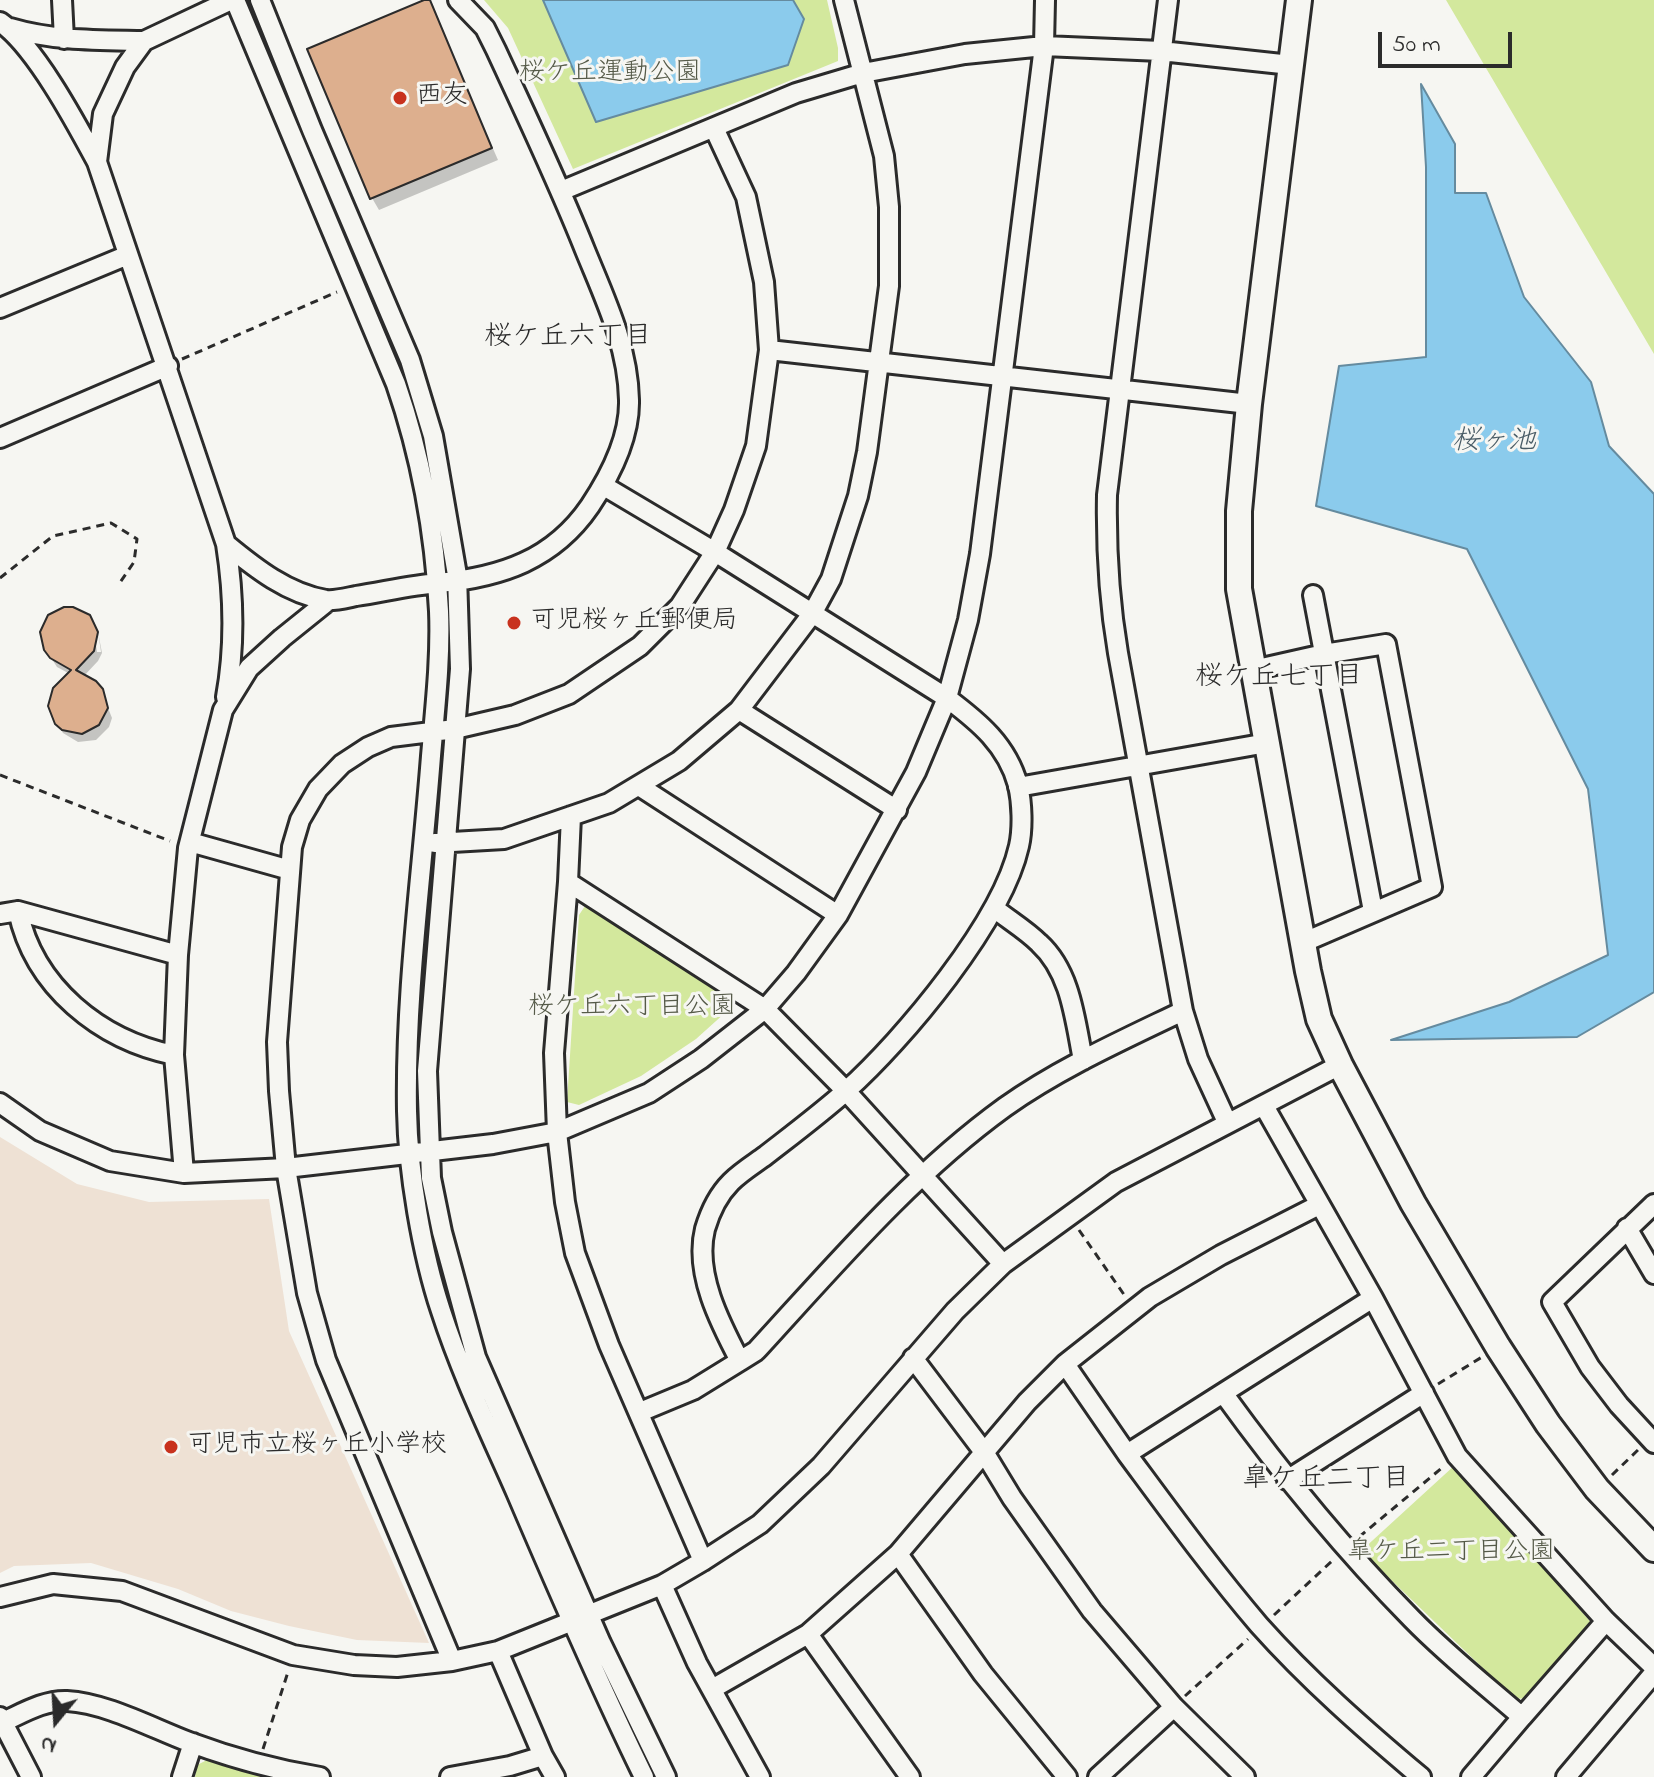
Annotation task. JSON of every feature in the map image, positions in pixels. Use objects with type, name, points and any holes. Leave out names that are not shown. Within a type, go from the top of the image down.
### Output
[{"type":"street","points":[[62,0],[64,39]]},
{"type":"street","points":[[5,25],[37,36],[144,41],[233,0],[355,285],[410,426],[426,501],[439,619],[410,1019],[407,1111],[410,1154],[427,1260],[459,1361],[580,1618],[666,1777]]},
{"type":"street","points":[[260,0],[410,360],[433,436],[457,582],[460,669],[427,1071],[431,1178],[442,1232],[476,1357],[644,1777]]},
{"type":"street","points":[[226,544],[261,572],[300,592],[328,601],[490,577],[527,562],[561,541],[604,486],[622,440],[630,402],[624,351],[561,191],[485,28],[458,0]]},
{"type":"street","points":[[424,843],[504,839],[609,803],[679,761],[739,710],[812,614],[831,579],[858,496],[867,452],[889,286],[889,207],[884,156],[844,0]]},
{"type":"street","points":[[0,1103],[40,1131],[110,1161],[184,1173],[286,1168],[430,1152],[557,1132],[649,1093],[701,1059],[765,1009],[796,973],[838,915],[897,810],[947,698],[973,597],[1044,46],[1045,0]]},
{"type":"street","points":[[1168,0],[1107,495],[1106,550],[1113,626],[1183,1011],[1198,1059],[1227,1122]]},
{"type":"street","points":[[1299,0],[1249,404],[1239,511],[1239,589],[1302,943],[1319,1019],[1413,1203],[1498,1347],[1548,1424],[1597,1489],[1654,1549]]},
{"type":"street","points":[[5,25],[68,110],[97,162],[226,544],[232,579],[232,664],[189,845],[178,955],[174,1055],[184,1173]]},
{"type":"street","points":[[97,162],[103,114],[125,67],[144,41]]},
{"type":"street","points":[[561,191],[796,93],[863,73],[965,54],[1044,46],[1161,51],[1291,65]]},
{"type":"street","points":[[452,1661],[326,1360],[307,1293],[286,1168],[277,1042],[292,847],[300,820],[318,789],[342,764],[391,737],[455,729],[515,715],[569,694],[640,646],[680,606],[715,552],[734,510],[756,446],[769,350],[764,282],[746,197],[714,128]]},
{"type":"street","points":[[1,305],[128,255]]},
{"type":"street","points":[[769,350],[1249,404]]},
{"type":"street","points":[[0,438],[168,366]]},
{"type":"street","points":[[604,486],[947,698],[981,723],[1009,762],[1018,787],[1019,846],[994,908],[950,974],[907,1027],[846,1091],[731,1182],[715,1203],[705,1230],[703,1273],[740,1361]]},
{"type":"street","points":[[1313,595],[1373,911]]},
{"type":"street","points":[[224,708],[249,668],[328,601]]},
{"type":"street","points":[[1253,670],[1386,644],[1432,887],[1302,943]]},
{"type":"street","points":[[739,710],[897,810]]},
{"type":"street","points":[[1018,787],[1267,743]]},
{"type":"street","points":[[639,786],[838,915]]},
{"type":"street","points":[[571,816],[554,1053],[557,1132],[565,1202],[575,1253],[609,1345],[703,1561]]},
{"type":"street","points":[[189,845],[290,870]]},
{"type":"street","points":[[568,882],[765,1009],[846,1091],[1003,1264]]},
{"type":"street","points":[[994,908],[1039,942],[1050,955],[1068,991],[1083,1060]]},
{"type":"street","points":[[9,913],[178,955]]},
{"type":"street","points":[[9,913],[41,969],[79,1012],[130,1041],[174,1055]]},
{"type":"street","points":[[640,1412],[693,1390],[756,1351],[923,1176],[1007,1106],[1083,1060],[1183,1011]]},
{"type":"street","points":[[0,1597],[53,1584],[122,1591],[293,1655],[354,1665],[397,1667],[452,1661],[498,1651],[662,1585],[760,1524],[821,1466],[955,1311],[1003,1264],[1116,1182],[1340,1065]]},
{"type":"street","points":[[1264,1106],[1373,1298],[1457,1456],[1606,1621],[1654,1667]]},
{"type":"street","points":[[1652,1441],[1590,1367],[1552,1302],[1654,1204]]},
{"type":"street","points":[[712,1689],[808,1634],[898,1554],[1027,1402],[1065,1364],[1134,1309],[1221,1255],[1319,1205]]},
{"type":"street","points":[[1627,1228],[1654,1274]]},
{"type":"street","points":[[1127,1454],[1373,1298]]},
{"type":"street","points":[[913,1358],[984,1452],[1012,1498],[1092,1611],[1174,1707],[1245,1777]]},
{"type":"street","points":[[1065,1364],[1194,1546],[1262,1627],[1361,1727],[1421,1777]]},
{"type":"street","points":[[1223,1393],[1287,1480],[1345,1549],[1414,1622],[1522,1717]]},
{"type":"street","points":[[1287,1480],[1424,1393]]},
{"type":"street","points":[[898,1554],[983,1674],[1067,1777]]},
{"type":"street","points":[[662,1585],[729,1726],[760,1777]]},
{"type":"street","points":[[1471,1777],[1606,1621]]},
{"type":"street","points":[[808,1634],[910,1777]]},
{"type":"street","points":[[498,1651],[555,1777]]},
{"type":"street","points":[[1566,1777],[1654,1673]]},
{"type":"street","points":[[31,1777],[2,1720],[38,1706],[66,1701],[99,1708],[258,1764],[320,1777]]},
{"type":"street","points":[[1098,1777],[1174,1707]]},
{"type":"street","points":[[182,1777],[193,1743]]},
{"type":"street","points":[[450,1777],[510,1766],[543,1756]]},
{"type":"path","points":[[168,366],[355,285]]},
{"type":"path","points":[[0,578],[53,536],[111,523],[137,539],[134,562],[119,584]]},
{"type":"path","points":[[0,775],[189,845]]},
{"type":"path","points":[[1068,1215],[1134,1309]]},
{"type":"path","points":[[1424,1393],[1498,1347]]},
{"type":"path","points":[[1597,1489],[1652,1441]]},
{"type":"path","points":[[1174,1707],[1345,1549],[1457,1456]]},
{"type":"path","points":[[258,1764],[293,1655]]},
{"type":"shaded area","name":"可児市立桜ヶ丘小学校","points":[[0,1137],[77,1184],[149,1202],[269,1199],[289,1331],[429,1643],[357,1640],[289,1626],[231,1611],[178,1589],[91,1563],[14,1566],[0,1573]]},
{"type":"green space","name":"桜ケ丘運動公園","points":[[484,0],[827,0],[838,61],[573,169],[508,28]]},
{"type":"green space","points":[[1446,0],[1654,0],[1654,354]]},
{"type":"green space","name":"桜ケ丘六丁目公園","points":[[585,906],[736,1003],[696,1039],[641,1076],[579,1105],[567,1102],[579,915]]},
{"type":"green space","name":"皐ケ丘二丁目公園","points":[[1455,1465],[1594,1626],[1527,1698],[1515,1699],[1361,1551]]},
{"type":"green space","points":[[207,1760],[267,1777],[195,1777],[197,1765]]},
{"type":"water","points":[[543,0],[793,0],[804,19],[788,65],[596,122]]},
{"type":"water","name":"桜ヶ池","points":[[1421,84],[1455,144],[1455,193],[1486,193],[1524,297],[1591,382],[1609,446],[1654,494],[1654,992],[1577,1037],[1391,1040],[1509,1002],[1608,955],[1588,789],[1467,549],[1316,506],[1339,366],[1426,357],[1426,167]]},
{"type":"building","name":"西友","points":[[430,0],[492,148],[370,199],[307,49]]},
{"type":"building","points":[[64,607],[73,607],[90,615],[98,632],[94,651],[76,670],[96,681],[103,689],[108,708],[99,725],[82,734],[62,730],[55,724],[48,706],[53,688],[71,670],[50,658],[44,650],[40,632],[48,615]]},
{"type":"place","name":"西友","points":[[400,98]]},
{"type":"place","name":"可児桜ヶ丘郵便局","points":[[514,623]]},
{"type":"place","name":"可児市立桜ヶ丘小学校","points":[[171,1447]]},
{"type":"district","name":"桜ケ丘六丁目","points":[[568,339]]},
{"type":"district","name":"桜ケ丘七丁目","points":[[1279,679]]},
{"type":"district","name":"皐ケ丘二丁目","points":[[1326,1481]]}]
